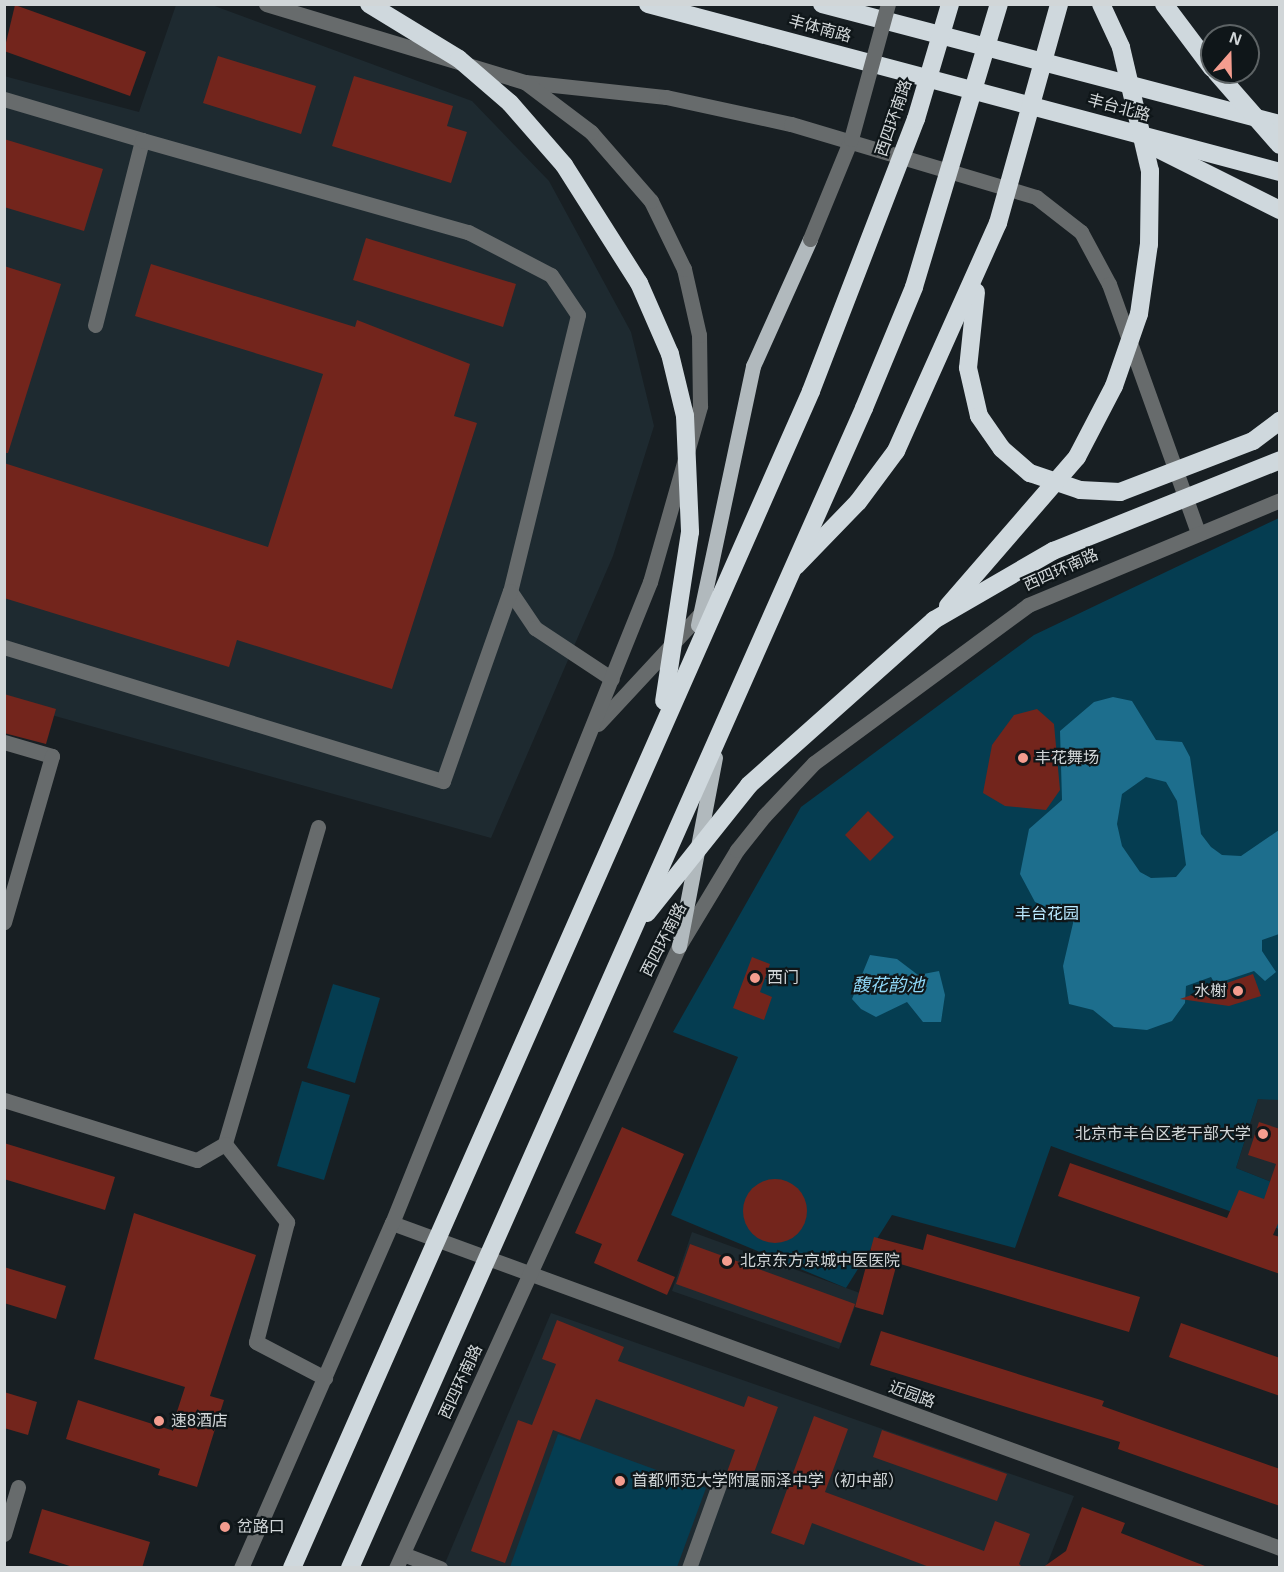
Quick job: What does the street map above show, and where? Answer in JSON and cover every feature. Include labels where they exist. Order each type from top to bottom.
[{"type":"highway","points":[[369,4],[459,59],[510,103],[564,165],[639,283],[670,354],[685,416],[690,532],[660,725]]},
{"type":"highway","name":"丰体南路","points":[[648,4],[947,83]]},
{"type":"highway","name":"西四环南路","points":[[291,1568],[660,725],[811,391],[916,119],[950,4]]},
{"type":"highway","name":"西四环南路","points":[[351,1568],[914,287],[999,4]]},
{"type":"highway","points":[[796,566],[858,502],[896,451],[978,277],[998,223],[1059,4]]},
{"type":"highway","points":[[633,930],[749,785],[934,620],[1024,524],[1077,457],[1114,386],[1139,314],[1149,244],[1150,171],[1121,47],[1101,4]]},
{"type":"highway","points":[[1164,4],[1200,52]]},
{"type":"highway","name":"丰体南路","points":[[827,5],[965,42]]},
{"type":"highway","name":"丰台北路","points":[[965,42],[1280,124]]},
{"type":"highway","name":"丰台北路","points":[[947,83],[1280,172]]},
{"type":"highway","points":[[1226,84],[1280,146]]},
{"type":"highway","points":[[1106,125],[1260,195],[1280,210]]},
{"type":"highway","points":[[978,277],[968,368],[979,416],[1002,449],[1030,473],[1080,490],[1120,492],[1253,441],[1280,421]]},
{"type":"highway","points":[[934,620],[1053,551],[1280,460]]},
{"type":"main road","name":"西四环南路","points":[[291,1568],[706,608],[753,366],[810,239]]},
{"type":"main road","name":"西四环南路","points":[[351,1568],[719,734],[796,566]]},
{"type":"main road","points":[[679,946],[719,734]]},
{"type":"street","points":[[266,4],[525,82],[666,98],[791,124],[1036,197],[1081,232],[1109,284],[1198,532],[1280,500]]},
{"type":"street","name":"西四环南路","points":[[810,239],[851,139],[888,4]]},
{"type":"street","points":[[241,1568],[392,1223],[592,730],[650,582],[700,406],[699,335],[684,269],[651,201],[591,132],[525,82]]},
{"type":"street","points":[[4,99],[468,232],[551,274],[578,315],[510,591],[443,781],[4,647]]},
{"type":"street","points":[[95,325],[142,140]]},
{"type":"street","name":"西四环南路","points":[[399,1561],[532,1276],[679,946],[737,850],[814,763],[1028,605],[1198,532]]},
{"type":"street","points":[[510,591],[535,628],[612,679]]},
{"type":"street","points":[[592,730],[706,608]]},
{"type":"street","points":[[4,742],[52,756],[4,922]]},
{"type":"street","points":[[4,1100],[196,1160],[225,1143],[318,827]]},
{"type":"street","points":[[225,1143],[288,1222],[256,1342],[325,1378]]},
{"type":"street","name":"近园路","points":[[392,1223],[1280,1548]]},
{"type":"street","points":[[689,1568],[720,1482]]},
{"type":"street","points":[[4,1534],[18,1487]]},
{"type":"street","points":[[399,1561],[440,1568]]},
{"type":"shaded area","points":[[176,5],[212,5],[472,101],[549,181],[631,332],[654,426],[613,556],[491,838],[5,702],[4,76],[139,112]]},
{"type":"shaded area","name":"北京市丰台区老干部大学","points":[[1258,1099],[1279,1099],[1279,1185],[1236,1168]]},
{"type":"shaded area","name":"北京东方京城中医医院","points":[[692,1232],[860,1293],[839,1349],[672,1291]]},
{"type":"shaded area","name":"首都师范大学附属丽泽中学（初中部）","points":[[551,1313],[1074,1496],[1046,1567],[443,1568]]},
{"type":"green space","name":"丰台花园","points":[[1279,518],[1279,1100],[1258,1099],[1236,1168],[1279,1185],[1279,1229],[1051,1146],[1015,1248],[892,1215],[846,1288],[671,1215],[738,1057],[673,1032],[801,807],[1034,635]]},
{"type":"green space","points":[[333,984],[380,998],[355,1083],[307,1068]]},
{"type":"green space","points":[[302,1081],[350,1095],[324,1180],[277,1166]]},
{"type":"green space","points":[[558,1434],[706,1488],[677,1567],[510,1567]]},
{"type":"water","points":[[1113,697],[1132,701],[1156,740],[1182,742],[1190,757],[1201,834],[1211,847],[1222,855],[1241,856],[1279,830],[1279,934],[1262,940],[1262,951],[1276,972],[1265,981],[1254,971],[1215,984],[1211,977],[1186,986],[1185,1003],[1172,1021],[1147,1030],[1114,1027],[1093,1010],[1069,1004],[1063,966],[1074,919],[1035,902],[1020,874],[1029,829],[1062,800],[1060,731],[1094,702]],"holes":[[[1146,777],[1166,782],[1177,801],[1186,865],[1176,877],[1151,878],[1140,872],[1122,846],[1117,824],[1122,794]]]},
{"type":"water","name":"馥花韵池","points":[[870,955],[897,959],[918,975],[939,971],[945,995],[941,1022],[923,1022],[907,1002],[876,1017],[861,1009],[852,999]]},
{"type":"building","points":[[15,5],[146,52],[130,96],[4,51]]},
{"type":"building","points":[[218,56],[316,86],[301,134],[203,103]]},
{"type":"building","points":[[354,76],[453,106],[447,126],[467,132],[451,183],[332,146]]},
{"type":"building","points":[[4,139],[103,169],[84,231],[4,207]]},
{"type":"building","points":[[366,238],[516,284],[503,327],[353,280]]},
{"type":"building","points":[[151,264],[355,327],[357,320],[470,364],[454,416],[477,423],[392,689],[237,640],[229,667],[4,598],[4,463],[268,547],[323,374],[135,316]]},
{"type":"building","points":[[4,266],[61,284],[8,453],[4,453]]},
{"type":"building","points":[[4,694],[56,709],[46,744],[4,733]]},
{"type":"building","name":"丰花舞场","points":[[1037,709],[1054,724],[1060,790],[1046,810],[1005,806],[983,793],[992,745],[1014,715]]},
{"type":"building","points":[[868,811],[894,837],[870,861],[845,835]]},
{"type":"building","name":"西门","points":[[752,957],[770,964],[760,992],[772,997],[764,1020],[733,1008]]},
{"type":"building","name":"水榭","points":[[1253,974],[1261,996],[1229,1006],[1180,999]]},
{"type":"building","points":[[1259,1122],[1280,1129],[1280,1219],[1273,1235],[1280,1237],[1280,1274],[1058,1196],[1070,1163],[1227,1218],[1239,1190],[1264,1199],[1276,1164],[1248,1155]]},
{"type":"building","points":[[622,1127],[684,1154],[637,1261],[675,1277],[667,1295],[594,1263],[602,1244],[575,1233]]},
{"type":"building","points":[[4,1143],[115,1177],[105,1210],[4,1179]]},
{"type":"building","points":[[775,1179],[793,1184],[798,1188],[802,1193],[807,1211],[802,1229],[798,1234],[793,1238],[775,1243],[757,1238],[752,1234],[748,1229],[743,1211],[748,1193],[752,1188],[757,1184]]},
{"type":"building","points":[[134,1213],[256,1255],[210,1396],[224,1400],[197,1487],[158,1475],[160,1469],[66,1439],[78,1400],[171,1430],[185,1387],[94,1359]]},
{"type":"building","points":[[927,1234],[1140,1297],[1129,1332],[897,1263],[883,1315],[855,1307],[874,1237],[923,1250]]},
{"type":"building","name":"北京东方京城中医医院","points":[[690,1244],[855,1304],[841,1343],[676,1284]]},
{"type":"building","points":[[4,1267],[66,1286],[56,1319],[4,1303]]},
{"type":"building","points":[[557,1320],[624,1347],[618,1361],[744,1407],[748,1396],[778,1407],[751,1481],[727,1472],[735,1450],[596,1399],[580,1440],[553,1430],[505,1563],[471,1551],[518,1420],[532,1425],[556,1364],[542,1359]]},
{"type":"building","points":[[1181,1323],[1280,1358],[1280,1396],[1169,1357]]},
{"type":"building","points":[[881,1331],[1104,1401],[1102,1406],[1280,1469],[1280,1506],[1118,1449],[1120,1442],[870,1365]]},
{"type":"building","points":[[4,1392],[37,1402],[28,1435],[4,1428]]},
{"type":"building","points":[[814,1416],[848,1429],[825,1492],[984,1551],[995,1521],[1030,1534],[1019,1564],[1023,1568],[932,1568],[812,1523],[804,1545],[771,1533]]},
{"type":"building","points":[[882,1430],[1007,1474],[997,1501],[873,1457]]},
{"type":"building","points":[[1082,1507],[1125,1523],[1121,1533],[1210,1568],[1042,1568],[1066,1551]]},
{"type":"building","points":[[42,1509],[150,1542],[142,1568],[76,1568],[29,1553]]},
{"type":"place","name":"丰花舞场","points":[[1023,758]]},
{"type":"place","name":"西门","points":[[755,978]]},
{"type":"place","name":"水榭","points":[[1238,991]]},
{"type":"place","name":"北京市丰台区老干部大学","points":[[1263,1134]]},
{"type":"place","name":"北京东方京城中医医院","points":[[727,1261]]},
{"type":"place","name":"速8酒店","points":[[159,1421]]},
{"type":"place","name":"首都师范大学附属丽泽中学（初中部）","points":[[620,1481]]},
{"type":"place","name":"岔路口","points":[[225,1527]]}]
